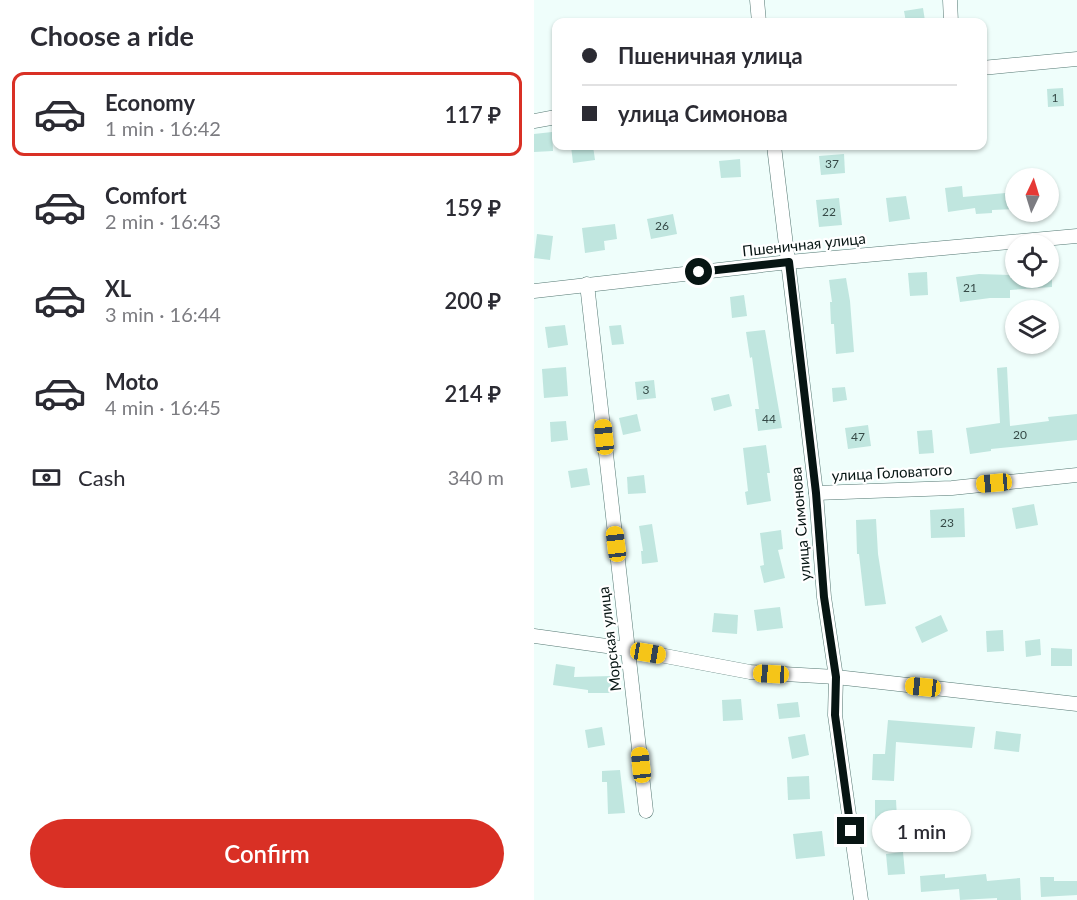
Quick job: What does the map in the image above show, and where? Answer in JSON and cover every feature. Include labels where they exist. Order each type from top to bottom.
[{"type":"street","points":[[757,0],[759,18]]},
{"type":"street","points":[[950,0],[951,18]]},
{"type":"street","points":[[987,68],[1077,59]]},
{"type":"street","points":[[534,120],[552,118]]},
{"type":"street","name":"улица Симонова","points":[[775,150],[816,493],[824,597],[836,677],[835,715],[861,900]]},
{"type":"street","name":"Пшеничная улица","points":[[534,291],[789,262],[1077,236]]},
{"type":"street","name":"Морская улица","points":[[587,284],[646,811]]},
{"type":"street","name":"улица Головатого","points":[[816,493],[952,488],[1077,475]]},
{"type":"street","points":[[534,636],[750,672],[836,677],[1077,704]]},
{"type":"building","points":[[923,8],[925,18],[905,18],[904,11]]},
{"type":"building","points":[[1063,88],[1064,106],[1048,107],[1047,89]]},
{"type":"building","points":[[552,132],[553,151],[534,152],[534,134]]},
{"type":"building","points":[[571,150],[594,150],[595,160],[573,163]]},
{"type":"building","points":[[844,154],[845,173],[821,175],[819,156]]},
{"type":"building","points":[[740,159],[741,177],[721,178],[719,161]]},
{"type":"building","points":[[962,186],[963,197],[1005,193],[1005,209],[976,214],[975,208],[948,212],[945,188]]},
{"type":"building","points":[[906,196],[910,219],[889,222],[886,198]]},
{"type":"building","points":[[839,198],[842,225],[819,227],[816,200]]},
{"type":"building","points":[[673,214],[677,234],[651,239],[647,219]]},
{"type":"building","points":[[615,224],[617,239],[604,241],[605,250],[585,253],[582,228]]},
{"type":"building","points":[[537,234],[553,236],[550,260],[534,258]]},
{"type":"building","points":[[927,272],[928,295],[910,296],[908,273]]},
{"type":"building","points":[[979,274],[1005,275],[1005,288],[1038,288],[1010,290],[1010,298],[960,302],[956,277]]},
{"type":"building","points":[[846,278],[854,352],[836,354],[834,324],[831,324],[830,302],[832,302],[829,280]]},
{"type":"building","points":[[744,295],[747,316],[732,318],[730,297]]},
{"type":"building","points":[[565,325],[568,345],[548,348],[545,327]]},
{"type":"building","points":[[621,325],[624,344],[612,345],[609,326]]},
{"type":"building","points":[[765,330],[782,428],[758,431],[755,409],[759,409],[746,332]]},
{"type":"building","points":[[566,367],[568,396],[544,398],[542,369]]},
{"type":"building","points":[[1007,367],[1010,426],[1049,421],[1048,417],[1077,414],[1077,440],[991,449],[991,451],[970,454],[966,428],[1000,423],[997,368]]},
{"type":"building","points":[[654,380],[656,398],[637,400],[635,382]]},
{"type":"building","points":[[845,387],[847,400],[833,402],[832,388]]},
{"type":"building","points":[[729,394],[732,406],[714,411],[711,398]]},
{"type":"building","points":[[637,414],[641,431],[623,435],[619,418]]},
{"type":"building","points":[[566,421],[568,440],[551,442],[550,422]]},
{"type":"building","points":[[868,425],[871,446],[848,449],[845,428]]},
{"type":"building","points":[[932,430],[934,453],[919,454],[917,431]]},
{"type":"building","points":[[766,445],[771,501],[747,505],[745,492],[748,491],[743,448]]},
{"type":"building","points":[[587,468],[590,485],[571,488],[568,471]]},
{"type":"building","points":[[644,475],[646,493],[628,494],[627,477]]},
{"type":"building","points":[[1034,504],[1038,525],[1016,529],[1012,508]]},
{"type":"building","points":[[964,508],[965,537],[931,538],[930,510]]},
{"type":"building","points":[[876,519],[878,554],[886,604],[865,606],[859,554],[857,554],[856,520]]},
{"type":"building","points":[[652,524],[658,562],[642,564],[641,551],[643,551],[639,526]]},
{"type":"building","points":[[781,530],[783,549],[778,550],[785,578],[764,583],[760,566],[764,565],[760,533]]},
{"type":"building","points":[[780,607],[783,628],[757,631],[754,610]]},
{"type":"building","points":[[714,613],[738,615],[737,634],[712,632]]},
{"type":"building","points":[[941,615],[948,631],[922,643],[915,627]]},
{"type":"building","points":[[1003,630],[1004,651],[987,652],[986,631]]},
{"type":"building","points":[[1040,639],[1041,655],[1026,657],[1025,641]]},
{"type":"building","points":[[1051,648],[1072,649],[1072,666],[1051,666]]},
{"type":"building","points":[[556,664],[575,667],[574,677],[611,676],[611,693],[588,693],[588,690],[553,685]]},
{"type":"building","points":[[741,699],[743,720],[723,721],[722,700]]},
{"type":"building","points":[[798,702],[800,717],[779,719],[777,704]]},
{"type":"building","points":[[888,720],[975,727],[972,748],[896,742],[894,781],[872,780],[873,754],[885,754]]},
{"type":"building","points":[[602,727],[605,745],[588,748],[585,730]]},
{"type":"building","points":[[996,731],[1021,734],[1019,752],[994,749]]},
{"type":"building","points":[[805,734],[809,755],[792,759],[788,737]]},
{"type":"building","points":[[620,770],[625,813],[608,814],[607,782],[602,782],[602,771]]},
{"type":"building","points":[[809,776],[810,799],[788,800],[787,777]]},
{"type":"building","points":[[875,800],[896,800],[897,819],[875,820]]},
{"type":"building","points":[[822,831],[825,856],[796,859],[793,834]]},
{"type":"building","points":[[903,852],[905,874],[888,875],[886,854]]},
{"type":"building","points":[[945,874],[945,878],[986,874],[987,881],[1020,878],[1021,900],[997,900],[997,898],[960,900],[959,889],[921,892],[920,876]]},
{"type":"building","points":[[1040,877],[1054,877],[1054,881],[1077,881],[1077,895],[1041,897]]},
{"type":"route","points":[[699,272],[789,262],[816,493],[824,597],[836,677],[835,715],[851,831]]}]
